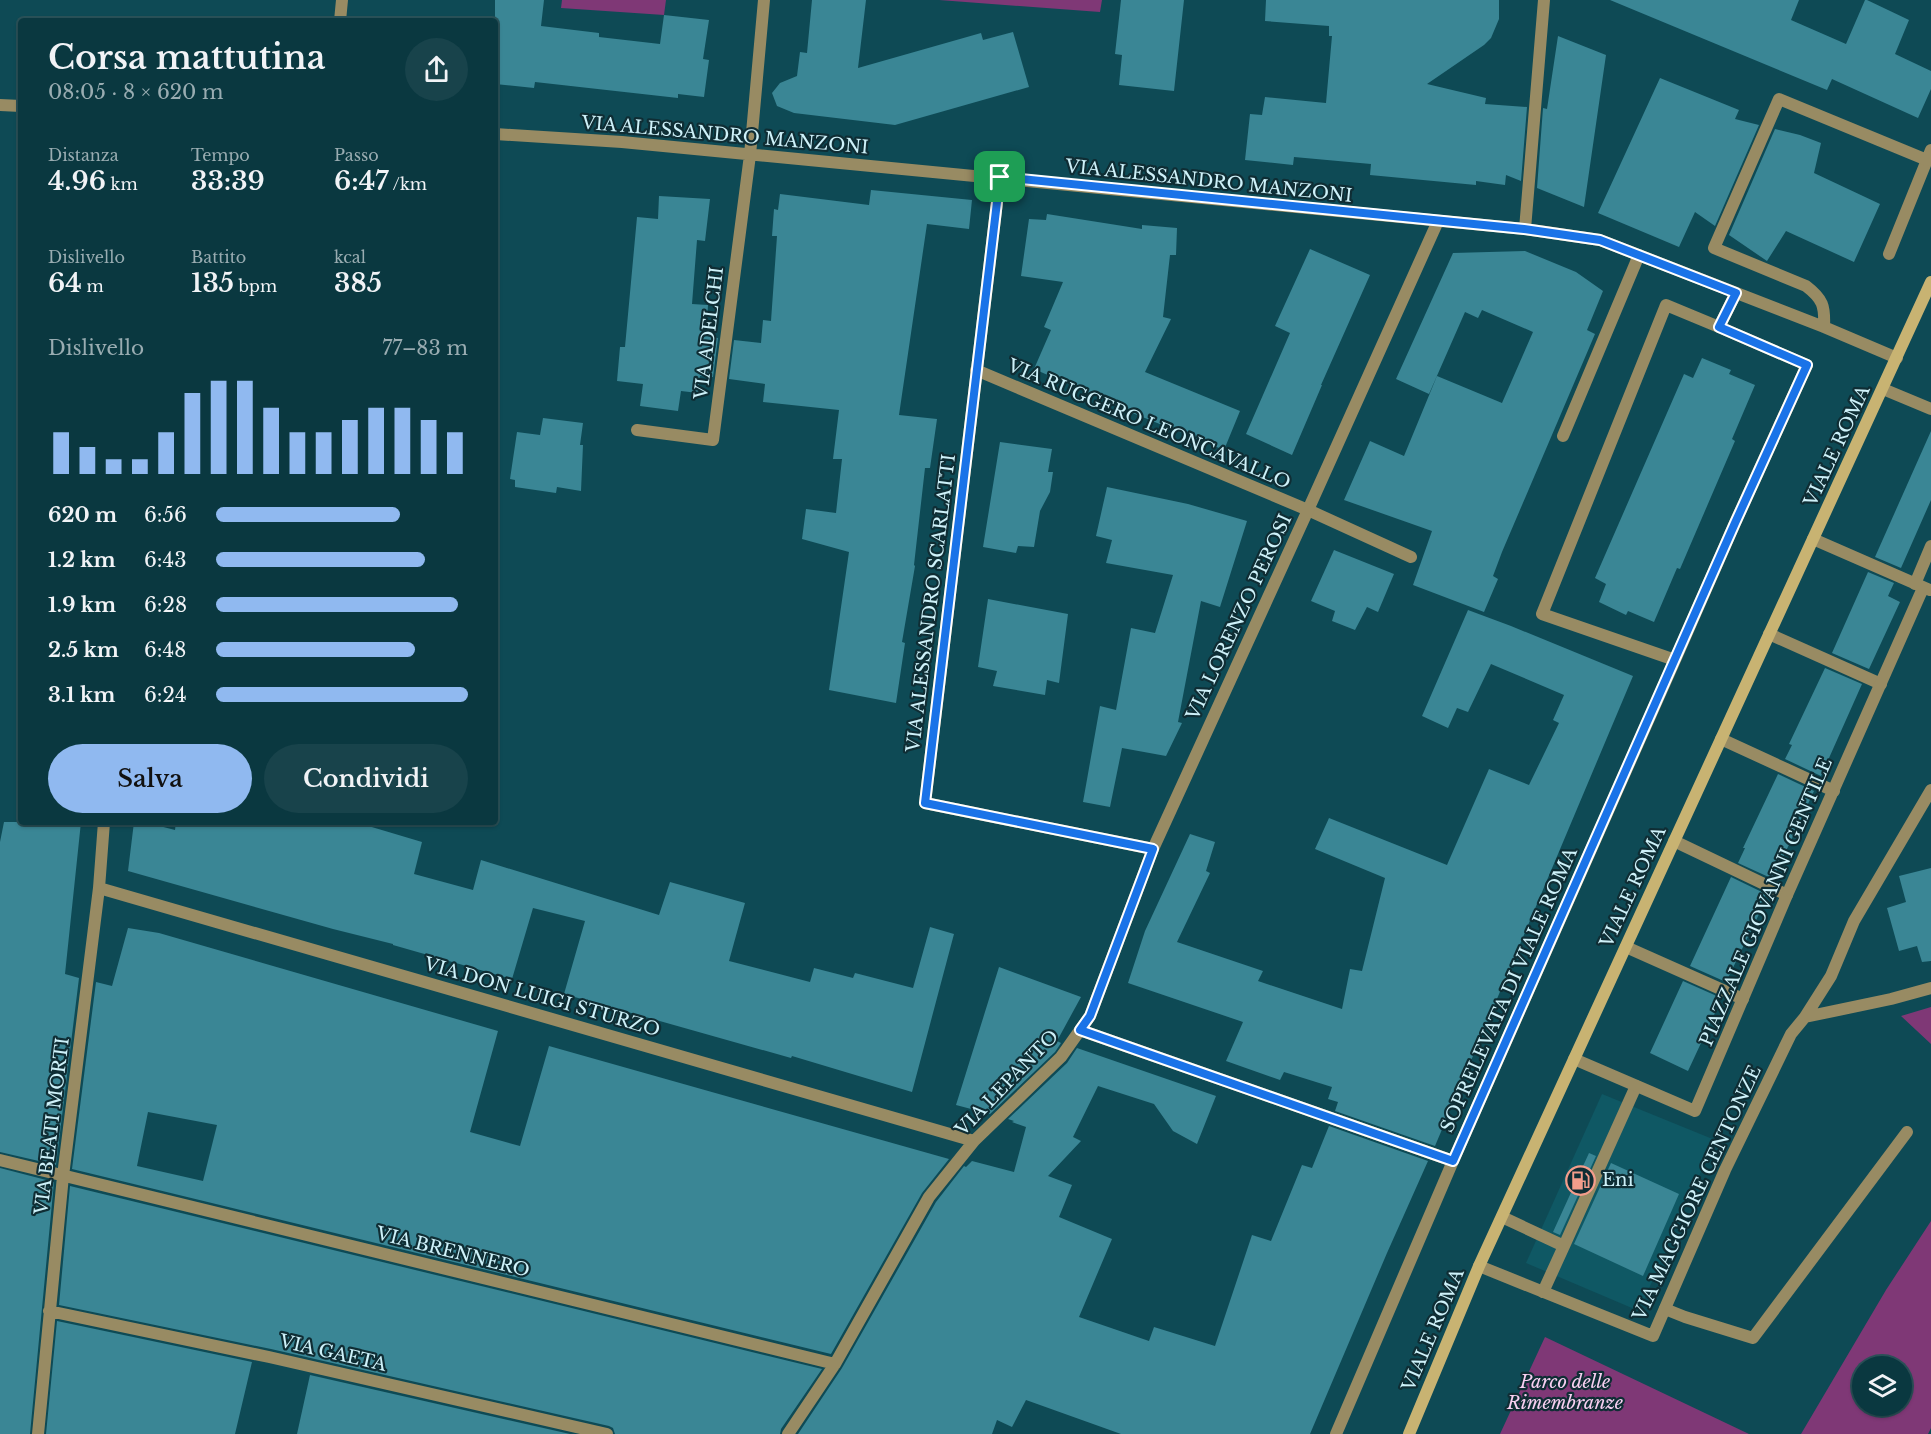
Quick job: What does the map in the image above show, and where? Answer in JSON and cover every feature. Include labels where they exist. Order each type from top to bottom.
[{"type":"main road","name":"VIALE ROMA","points":[[1409,1434],[1479,1266],[1931,282]]},
{"type":"street","points":[[340,18],[342,0]]},
{"type":"street","points":[[750,155],[764,0]]},
{"type":"street","points":[[1524,229],[1544,0]]},
{"type":"street","points":[[1824,327],[1824,310],[1818,295],[1806,286],[1714,248],[1779,99],[1929,155],[1889,254]]},
{"type":"street","points":[[0,105],[18,106]]},
{"type":"street","name":"VIA ALESSANDRO MANZONI","points":[[498,134],[622,142],[1000,177],[1524,229],[1600,240],[1824,327],[1897,358]]},
{"type":"street","name":"VIA ADELCHI","points":[[637,430],[713,440],[750,155]]},
{"type":"street","name":"VIA ALESSANDRO SCARLATTI","points":[[1000,177],[925,803],[1153,849]]},
{"type":"street","name":"VIA LORENZO PEROSI","points":[[1080,1030],[1090,1016],[1153,849],[1437,221]]},
{"type":"street","points":[[1563,436],[1640,255]]},
{"type":"street","points":[[1675,660],[1542,614],[1666,305],[1719,327],[1736,293]]},
{"type":"street","name":"SOPRELEVATA DI VIALE ROMA","points":[[1336,1434],[1453,1161],[1807,365],[1719,327]]},
{"type":"street","name":"VIA RUGGERO LEONCAVALLO","points":[[976,370],[1308,510],[1411,557]]},
{"type":"street","points":[[1883,389],[1931,409]]},
{"type":"street","points":[[1813,539],[1923,587]]},
{"type":"street","name":"PIAZZALE GIOVANNI GENTILE","points":[[1574,1059],[1695,1112],[1787,895],[1923,587],[1931,546]]},
{"type":"street","points":[[1770,634],[1881,684]]},
{"type":"street","points":[[1721,739],[1834,791]]},
{"type":"street","points":[[1805,1017],[1831,976],[1854,921],[1931,790]]},
{"type":"street","name":"VIA BEATI MORTI","points":[[38,1434],[63,1176],[99,888],[104,825]]},
{"type":"street","points":[[1674,841],[1787,895]]},
{"type":"street","name":"VIA DON LUIGI STURZO","points":[[99,888],[974,1141]]},
{"type":"street","points":[[1626,947],[1743,999]]},
{"type":"street","points":[[1805,1017],[1931,988]]},
{"type":"street","name":"VIA MAGGIORE CENTONZE","points":[[1479,1266],[1653,1336],[1725,1170],[1791,1034],[1805,1017]]},
{"type":"street","name":"VIA LEPANTO","points":[[788,1434],[835,1364],[929,1197],[974,1141],[1061,1057],[1080,1030],[1453,1161]]},
{"type":"street","points":[[1543,1292],[1636,1086]]},
{"type":"street","points":[[1665,1309],[1754,1338],[1907,1132]]},
{"type":"street","name":"VIA BRENNERO","points":[[0,1160],[835,1364]]},
{"type":"street","points":[[1502,1217],[1564,1246]]},
{"type":"street","name":"VIA GAETA","points":[[49,1311],[269,1357],[607,1434]]},
{"type":"shaded area","points":[[1602,1094],[1715,1140],[1639,1311],[1526,1263]]},
{"type":"green space","points":[[562,0],[666,0],[664,15],[561,8]]},
{"type":"green space","points":[[939,0],[1102,0],[1100,12]]},
{"type":"green space","points":[[1931,1007],[1931,1044],[1901,1016]]},
{"type":"green space","points":[[1931,1221],[1931,1428],[1928,1434],[1801,1434],[1886,1290]]},
{"type":"green space","name":"Parco delle Rimembranze","points":[[1545,1337],[1749,1434],[1500,1434]]},
{"type":"building","points":[[495,0],[544,0],[541,26],[599,33],[599,37],[660,44],[664,15],[709,20],[703,59],[709,60],[704,97],[678,94],[678,98],[535,82],[534,88],[498,84],[498,18],[495,18]]},
{"type":"building","points":[[812,0],[866,0],[858,68],[981,33],[983,40],[1013,32],[1029,87],[895,125],[794,113],[777,106],[772,93],[780,83],[797,76],[800,52],[807,53]]},
{"type":"building","points":[[1121,0],[1184,0],[1174,91],[1119,85],[1122,55],[1115,54]]},
{"type":"building","points":[[1266,0],[1499,0],[1499,19],[1491,38],[1427,84],[1486,98],[1485,104],[1527,107],[1521,181],[1506,175],[1505,185],[1476,181],[1476,185],[1370,175],[1371,164],[1294,157],[1293,165],[1245,160],[1250,114],[1262,115],[1265,97],[1326,103],[1332,36],[1329,36],[1329,26],[1265,21]]},
{"type":"building","points":[[1610,0],[1799,0],[1791,20],[1846,44],[1865,0],[1867,0],[1909,20],[1895,54],[1931,71],[1931,89],[1918,118],[1832,79],[1827,90]]},
{"type":"building","points":[[1558,36],[1606,55],[1584,207],[1537,188],[1543,108],[1547,109]]},
{"type":"building","points":[[1660,78],[1739,110],[1735,119],[1759,125],[1715,226],[1695,212],[1679,247],[1598,213]]},
{"type":"building","points":[[1775,129],[1821,143],[1814,173],[1880,204],[1854,262],[1786,231],[1767,261],[1729,235]]},
{"type":"building","points":[[871,190],[972,200],[969,229],[927,224],[899,415],[937,419],[930,468],[925,468],[915,566],[902,642],[905,643],[896,703],[829,690],[849,552],[802,539],[806,509],[836,513],[842,459],[833,459],[839,410],[763,402],[765,384],[729,379],[734,340],[761,343],[763,320],[771,321],[777,236],[772,236],[774,209],[778,210],[780,194],[869,205]]},
{"type":"building","points":[[659,196],[710,199],[705,241],[697,240],[692,304],[708,305],[706,336],[718,338],[713,377],[700,376],[698,393],[681,391],[678,411],[640,406],[643,384],[617,381],[620,347],[625,347],[637,217],[658,219]]},
{"type":"building","points":[[1047,214],[1142,229],[1142,225],[1177,228],[1176,255],[1170,255],[1163,317],[1171,319],[1145,372],[1240,411],[1224,450],[1130,412],[1034,369],[1051,330],[1044,327],[1063,282],[1021,276],[1029,219],[1046,220]]},
{"type":"building","points":[[1310,249],[1370,275],[1292,455],[1246,434],[1290,333],[1275,326]]},
{"type":"building","points":[[1525,251],[1576,272],[1603,291],[1587,330],[1595,334],[1502,552],[1493,576],[1498,579],[1484,612],[1413,585],[1432,531],[1344,500],[1370,441],[1404,456],[1437,376],[1502,403],[1533,332],[1482,310],[1478,318],[1465,312],[1429,394],[1396,379],[1453,253]]},
{"type":"building","points":[[1702,358],[1731,370],[1729,374],[1755,385],[1732,439],[1735,441],[1680,569],[1677,568],[1654,622],[1628,611],[1626,615],[1599,602],[1606,584],[1595,578],[1684,374],[1693,378]]},
{"type":"building","points":[[543,418],[583,423],[580,445],[583,445],[581,491],[557,487],[556,493],[515,487],[515,480],[510,479],[517,432],[540,435]]},
{"type":"building","points":[[1931,431],[1931,500],[1901,568],[1875,557]]},
{"type":"building","points":[[1000,442],[1052,449],[1048,472],[1053,472],[1050,492],[1040,511],[1034,547],[1018,546],[1016,553],[983,547]]},
{"type":"building","points":[[1107,487],[1188,504],[1247,521],[1220,607],[1201,601],[1178,722],[1182,723],[1166,756],[1122,748],[1110,807],[1083,802],[1100,706],[1116,710],[1131,628],[1155,633],[1173,575],[1106,563],[1112,540],[1096,536]]},
{"type":"building","points":[[1334,550],[1394,574],[1378,612],[1367,607],[1355,630],[1332,621],[1335,611],[1311,601]]},
{"type":"building","points":[[1868,572],[1894,583],[1888,596],[1900,602],[1869,669],[1832,653]]},
{"type":"building","points":[[988,599],[1068,614],[1059,683],[1047,680],[1045,695],[993,686],[997,671],[978,667]]},
{"type":"building","points":[[1468,610],[1633,676],[1435,1146],[1335,1111],[1338,1102],[1328,1099],[1332,1087],[1284,1072],[1280,1080],[1226,1061],[1243,1022],[1128,983],[1145,931],[1190,834],[1215,842],[1206,871],[1210,873],[1177,942],[1263,971],[1258,981],[1342,1009],[1350,969],[1362,971],[1385,878],[1315,849],[1329,818],[1447,865],[1489,769],[1529,785],[1559,723],[1553,720],[1564,695],[1491,664],[1468,712],[1457,708],[1448,728],[1422,716]]},
{"type":"building","points":[[1825,668],[1862,684],[1821,776],[1785,759],[1792,745],[1789,744]]},
{"type":"building","points":[[1778,774],[1814,791],[1773,879],[1738,863]]},
{"type":"building","points":[[4,822],[18,822],[18,825],[81,825],[65,974],[79,978],[56,1165],[0,1152],[0,842]]},
{"type":"building","points":[[134,825],[156,825],[175,830],[176,825],[365,825],[422,842],[414,874],[473,890],[481,860],[659,915],[670,882],[745,903],[729,961],[810,982],[814,968],[853,978],[855,973],[913,988],[930,927],[954,934],[912,1092],[792,1056],[791,1058],[564,994],[585,921],[533,908],[512,979],[128,871]]},
{"type":"building","points":[[1931,868],[1931,961],[1922,962],[1917,946],[1899,951],[1887,908],[1906,902],[1899,876]]},
{"type":"building","points":[[1731,877],[1766,894],[1758,909],[1761,910],[1726,982],[1690,966]]},
{"type":"building","points":[[128,928],[159,933],[498,1031],[470,1132],[520,1146],[549,1046],[949,1159],[922,1193],[831,1354],[72,1169],[96,982],[112,986]],"holes":[[[148,1112],[217,1125],[203,1181],[137,1166]]]},
{"type":"building","points":[[999,967],[1081,997],[1057,1041],[1061,1043],[1055,1052],[990,1114],[956,1105]]},
{"type":"building","points":[[1683,981],[1719,997],[1712,1012],[1715,1013],[1688,1071],[1650,1053]]},
{"type":"building","points":[[1077,1048],[1216,1096],[1197,1144],[1173,1131],[1154,1104],[1098,1086],[1073,1137],[1081,1141],[1048,1176],[1072,1185],[1059,1217],[1112,1239],[1079,1317],[1149,1341],[1154,1327],[1215,1346],[1252,1235],[1271,1241],[1302,1165],[1312,1168],[1329,1126],[1428,1161],[1310,1434],[1121,1434],[1026,1400],[1012,1427],[997,1420],[992,1434],[798,1434],[842,1368],[936,1202],[964,1166],[966,1167],[972,1161],[1014,1172],[1026,1127],[1008,1119],[1067,1063]]},
{"type":"building","points":[[1589,1153],[1596,1156],[1560,1235],[1553,1232]]},
{"type":"building","points":[[1611,1163],[1679,1194],[1643,1276],[1574,1244]]},
{"type":"building","points":[[0,1168],[54,1182],[30,1434],[0,1434]]},
{"type":"building","points":[[70,1186],[822,1369],[781,1429],[780,1434],[615,1434],[613,1428],[609,1426],[271,1349],[59,1305]]},
{"type":"building","points":[[57,1321],[252,1362],[235,1434],[46,1434]]},
{"type":"building","points":[[310,1375],[570,1434],[297,1434]]},
{"type":"place","name":"Eni","points":[[1581,1180]]},
{"type":"route","points":[[1000,177],[1524,229],[1600,240],[1736,293],[1719,327],[1807,365],[1453,1161],[1080,1030],[1090,1016],[1153,849],[925,803],[1000,177]]}]
